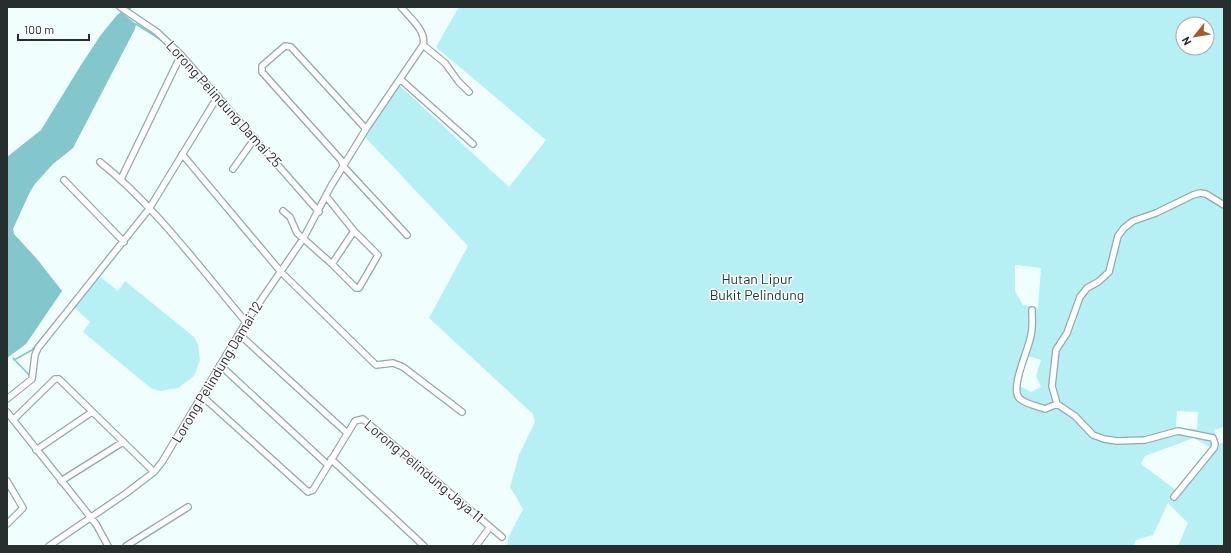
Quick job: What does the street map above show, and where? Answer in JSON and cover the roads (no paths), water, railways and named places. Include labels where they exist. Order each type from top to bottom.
[{"type":"street","name":"Lorong Pelindung Damai 25","points":[[120,7],[157,32],[181,55],[319,212]]},
{"type":"street","points":[[400,7],[422,33],[424,39],[423,45],[445,63],[458,81],[469,92]]},
{"type":"street","name":"Lorong Pelindung Damai 12","points":[[154,472],[246,322],[303,239],[319,212],[326,196],[366,129],[423,45]]},
{"type":"street","points":[[366,129],[291,47],[287,46],[262,66],[262,72],[341,160],[344,167],[407,235]]},
{"type":"street","points":[[121,179],[181,55]]},
{"type":"street","points":[[400,79],[473,144]]},
{"type":"street","points":[[7,399],[32,379],[35,355],[38,348],[149,209],[218,96]]},
{"type":"street","points":[[233,169],[255,138]]},
{"type":"street","points":[[182,154],[280,272],[376,365],[393,364],[403,367],[462,412]]},
{"type":"street","points":[[100,162],[121,179],[149,209],[246,322]]},
{"type":"street","points":[[64,180],[124,242]]},
{"type":"street","points":[[1174,497],[1214,448],[1216,444],[1213,438],[1178,431],[1145,440],[1118,441],[1104,439],[1093,434],[1075,416],[1057,404],[1052,386],[1056,350],[1067,333],[1080,297],[1087,288],[1098,282],[1109,272],[1118,236],[1124,228],[1133,221],[1156,213],[1200,193],[1224,205]]},
{"type":"street","points":[[283,210],[290,217],[295,231],[357,289],[360,287],[378,257],[354,231],[326,196]]},
{"type":"street","points":[[332,264],[354,231]]},
{"type":"street","points":[[1032,310],[1031,336],[1017,383],[1016,392],[1019,398],[1024,401],[1045,409],[1057,404]]},
{"type":"street","points":[[202,396],[305,491],[308,492],[313,490],[347,433],[239,334]]},
{"type":"street","points":[[220,366],[328,465]]},
{"type":"street","points":[[13,420],[57,379],[61,380],[154,472],[51,545]]},
{"type":"street","points":[[7,412],[61,482],[96,524],[108,546]]},
{"type":"street","points":[[36,450],[92,412]]},
{"type":"street","name":"Lorong Pelindung Jaya 11","points":[[347,433],[354,421],[363,419],[502,537]]},
{"type":"street","points":[[61,482],[123,442]]},
{"type":"street","points":[[331,459],[424,546]]},
{"type":"street","points":[[7,481],[22,504],[22,510],[7,524]]},
{"type":"street","points":[[126,546],[188,507]]},
{"type":"street","points":[[476,546],[490,527]]},
{"type":"waterway","points":[[136,24],[161,40]]},
{"type":"waterway","points":[[14,360],[32,350],[73,300]]},
{"type":"waterway","points":[[13,358],[30,376]]},
{"type":"park label","name":"Hutan Lipur Bukit Pelindung","points":[[757,288]]}]
